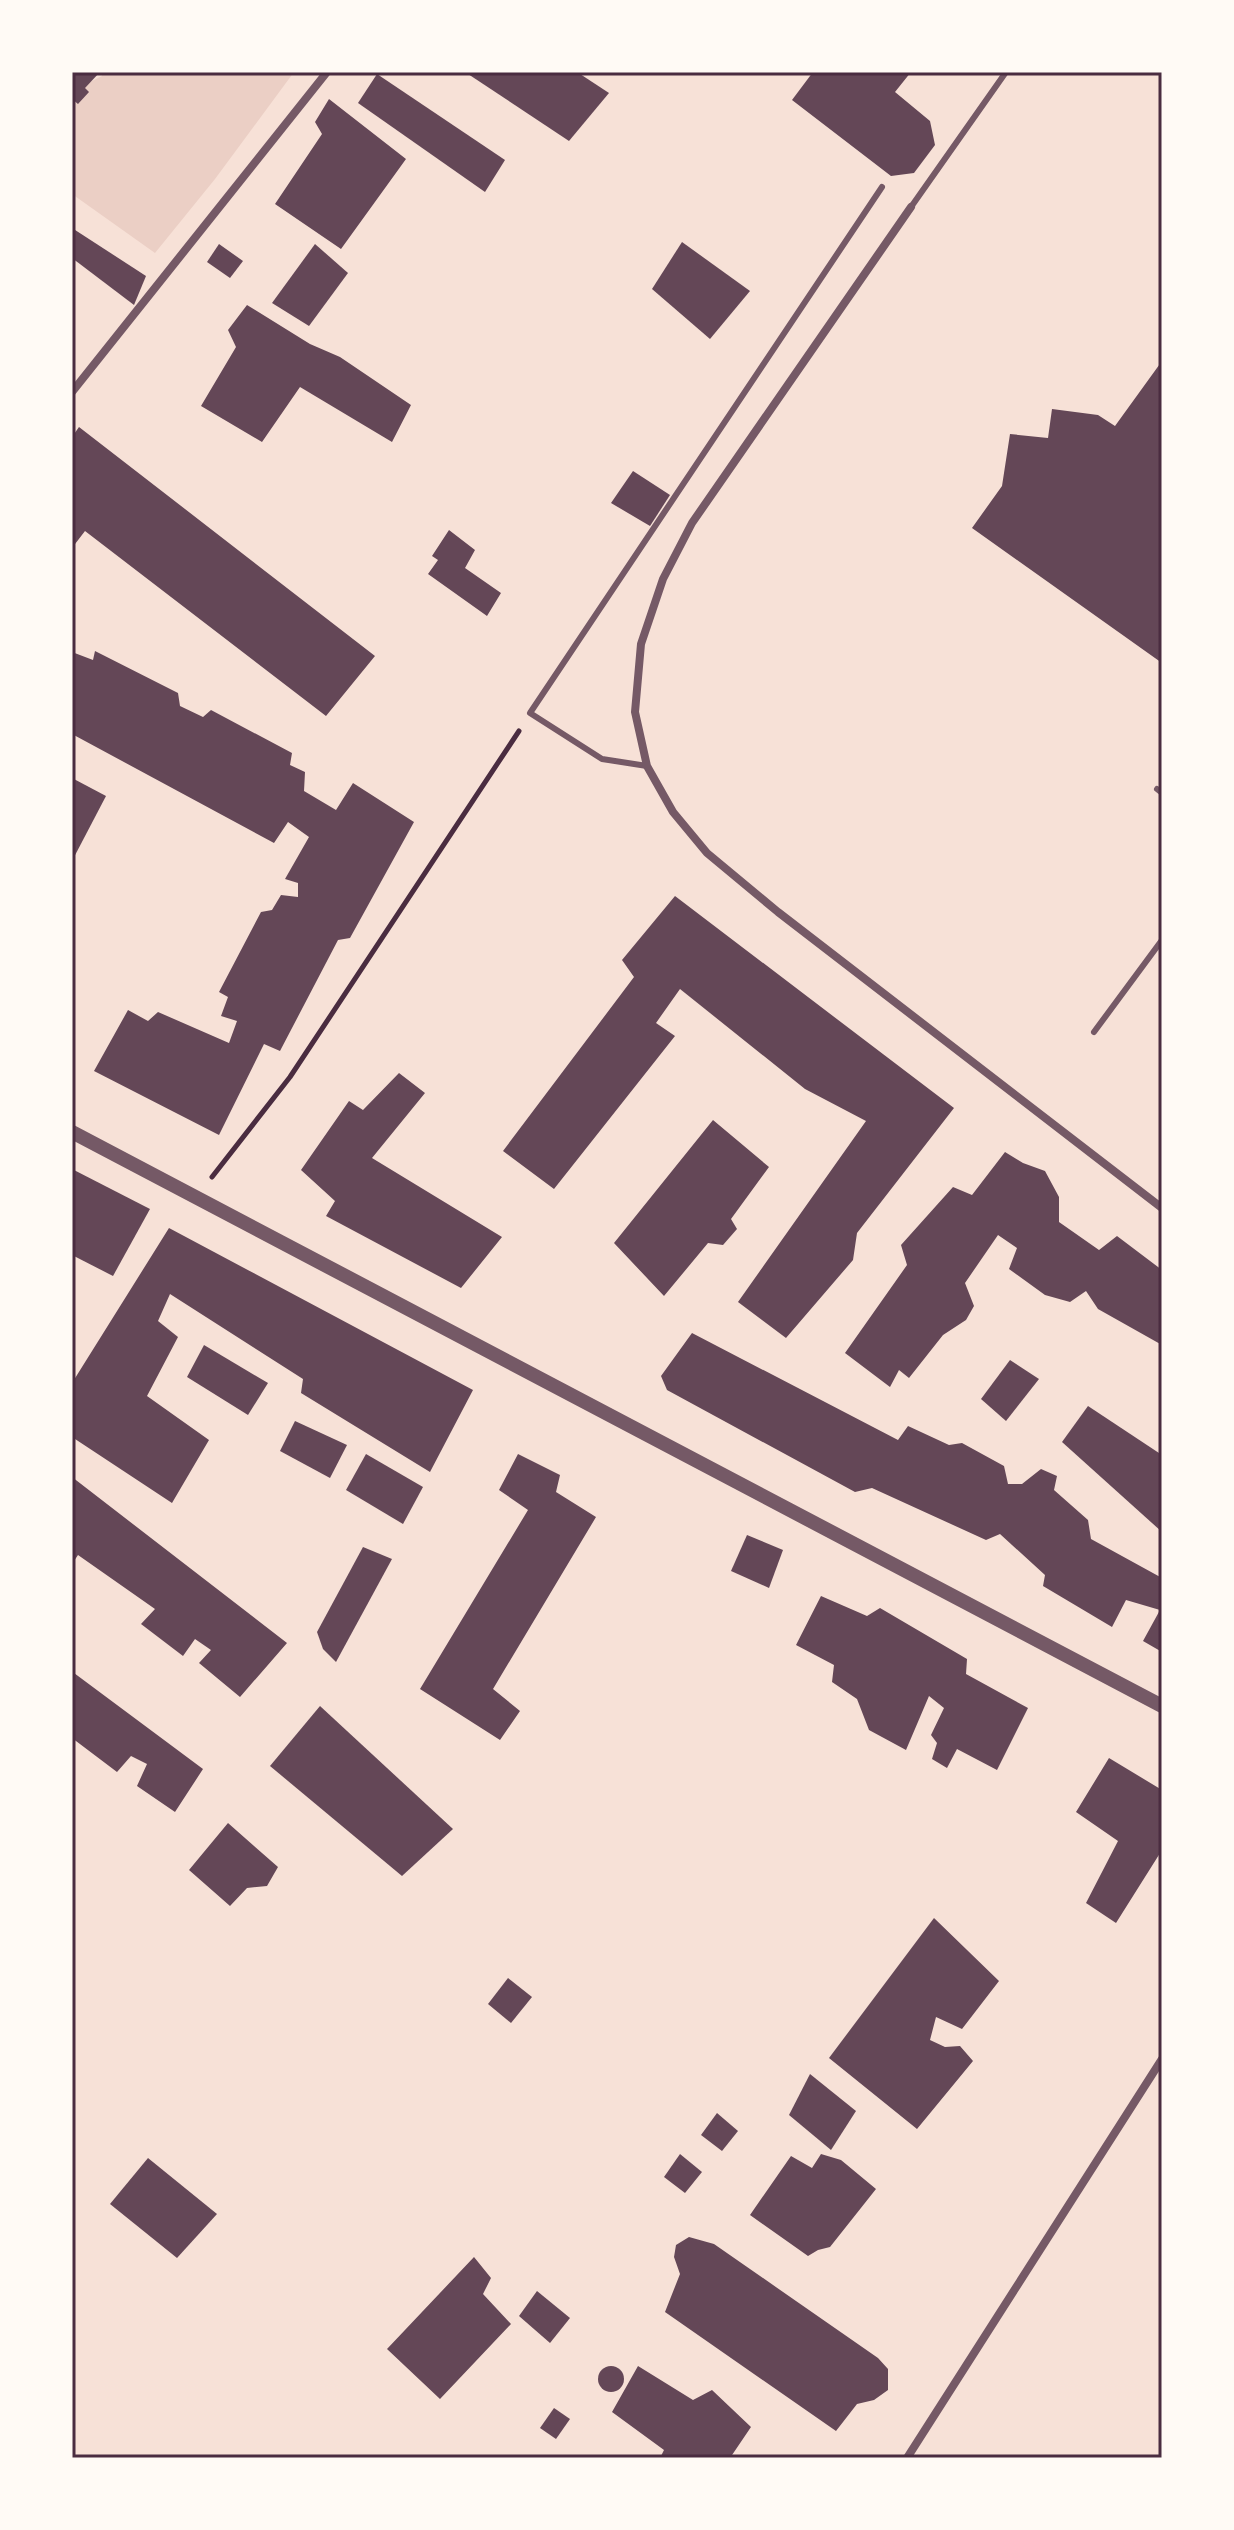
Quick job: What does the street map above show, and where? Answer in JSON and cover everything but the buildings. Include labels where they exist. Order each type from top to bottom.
[{"type":"street","points":[[72,392],[327,72]]},
{"type":"street","points":[[911,207],[692,523],[663,579],[641,644],[635,712],[647,766],[673,812],[707,853],[790,922],[1162,1208]]},
{"type":"street","points":[[72,1132],[1162,1706]]},
{"type":"street","points":[[907,2458],[1162,2059]]},
{"type":"lane","points":[[911,207],[1006,72]]},
{"type":"lane","points":[[647,766],[602,759],[530,713],[882,187]]},
{"type":"lane","points":[[1094,1032],[1162,940]]},
{"type":"path","points":[[197,1197],[290,1077],[530,713]]},
{"type":"shaded area","points":[[101,72],[294,72],[215,179],[155,253],[72,194],[72,91],[102,76]]}]
